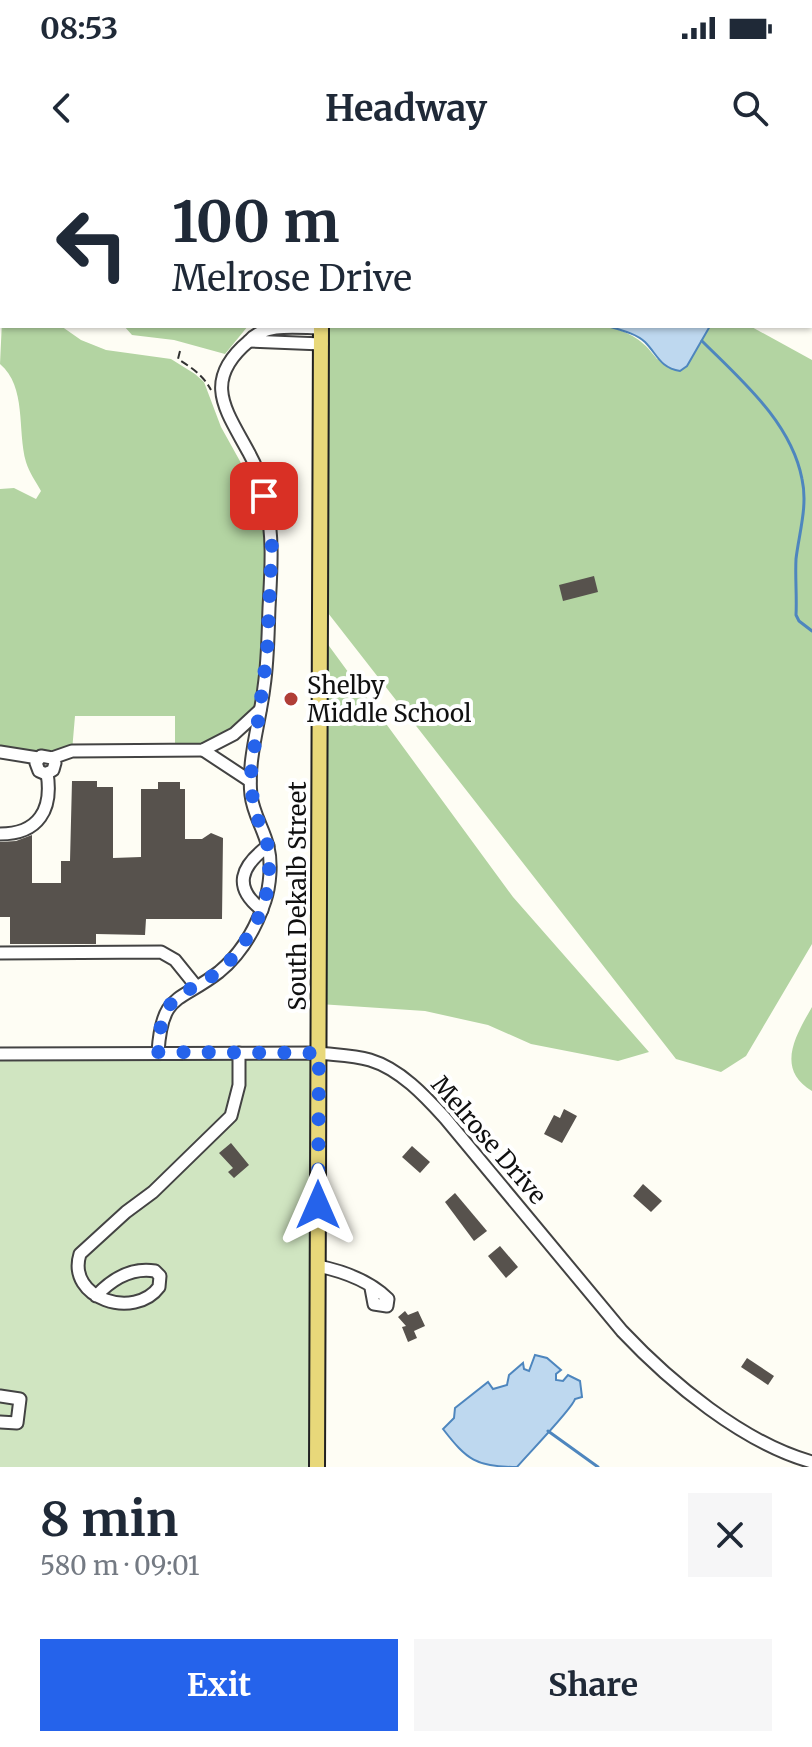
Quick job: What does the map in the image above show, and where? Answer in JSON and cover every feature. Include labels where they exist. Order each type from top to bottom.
[{"type":"main road","name":"South Dekalb Street","points":[[317,1467],[321,328]]},
{"type":"street","points":[[158,1052],[166,1010],[177,997],[222,970],[254,929],[266,897],[268,846],[255,812],[250,781],[267,653],[272,541],[259,477],[227,416],[222,388],[227,366],[255,333],[303,328]]},
{"type":"street","points":[[249,341],[322,344]]},
{"type":"street","points":[[0,752],[52,758],[72,751],[203,750],[234,734],[260,709]]},
{"type":"street","points":[[203,750],[250,781]]},
{"type":"street","points":[[38,758],[37,769],[47,773]]},
{"type":"street","points":[[0,834],[18,833],[42,815],[49,800],[47,773],[55,765],[52,758]]},
{"type":"street","points":[[262,910],[246,895],[243,881],[249,862],[268,846]]},
{"type":"street","points":[[0,944],[16,953]]},
{"type":"street","points":[[0,953],[161,952],[175,960],[196,986]]},
{"type":"street","points":[[96,1296],[122,1275],[136,1271],[155,1271],[160,1276],[159,1287],[147,1298],[106,1301],[90,1294],[81,1282],[78,1271],[80,1254],[153,1192],[231,1116],[239,1085],[239,1053]]},
{"type":"street","name":"Melrose Drive","points":[[0,1054],[319,1053],[371,1060],[383,1065],[418,1090],[445,1118],[652,1363],[682,1389],[720,1415],[804,1462]]},
{"type":"street","points":[[318,1266],[343,1272],[371,1288]]},
{"type":"street","points":[[0,1396],[20,1399],[17,1423],[0,1422]]},
{"type":"green space","points":[[2,328],[64,328],[81,340],[106,350],[171,359],[204,382],[221,427],[269,518],[260,709],[203,750],[175,750],[175,716],[75,716],[72,751],[0,752],[0,489],[14,488],[36,499],[41,491],[23,450],[18,397],[0,364]]},
{"type":"green space","points":[[126,328],[246,328],[225,354],[174,340],[132,335]]},
{"type":"green space","points":[[321,328],[612,328],[635,338],[657,359],[687,366],[709,328],[754,328],[812,360],[812,944],[746,1056],[721,1072],[676,1059],[321,604]]},
{"type":"green space","points":[[321,635],[513,897],[649,1052],[618,1061],[531,1044],[488,1025],[425,1011],[319,1004]]},
{"type":"green space","points":[[812,1007],[812,1091],[794,1073],[792,1051]]},
{"type":"green space","points":[[319,1053],[317,1467],[0,1467],[0,1054]]},
{"type":"water","points":[[614,328],[709,328],[687,366],[680,371],[663,364],[641,339]]},
{"type":"water","points":[[535,1355],[547,1358],[561,1370],[556,1374],[556,1380],[563,1381],[568,1375],[580,1381],[582,1397],[575,1399],[517,1467],[482,1463],[466,1455],[443,1429],[454,1418],[455,1408],[488,1382],[493,1389],[507,1385],[509,1375],[523,1363],[524,1369],[529,1371]]},
{"type":"building","points":[[594,576],[598,592],[563,601],[559,585]]},
{"type":"building","points":[[72,781],[97,781],[97,787],[113,787],[113,858],[141,857],[141,789],[158,789],[158,782],[180,782],[180,789],[185,789],[185,839],[202,839],[211,833],[223,838],[222,919],[146,919],[145,935],[96,934],[96,944],[10,944],[10,917],[0,917],[0,842],[16,841],[32,835],[32,883],[61,883],[61,861],[70,861]]},
{"type":"building","points":[[564,1109],[577,1116],[562,1143],[544,1134],[554,1115],[560,1118]]},
{"type":"building","points":[[231,1143],[249,1165],[234,1178],[228,1172],[233,1168],[219,1153]]},
{"type":"building","points":[[412,1146],[430,1162],[420,1173],[402,1157]]},
{"type":"building","points":[[643,1184],[662,1201],[651,1212],[633,1196]]},
{"type":"building","points":[[455,1193],[487,1231],[474,1241],[445,1202]]},
{"type":"building","points":[[500,1246],[518,1267],[506,1278],[488,1256]]},
{"type":"building","points":[[405,1311],[408,1315],[418,1311],[425,1326],[414,1331],[417,1338],[408,1342],[402,1327],[406,1326],[398,1317]]},
{"type":"building","points":[[747,1358],[774,1376],[768,1385],[741,1367]]},
{"type":"waterway","points":[[702,341],[762,403],[776,421],[796,458],[804,499],[796,559],[796,615],[812,631]]},
{"type":"waterway","points":[[548,1431],[598,1467]]},
{"type":"place","name":"Shelby Middle School","points":[[291,699]]},
{"type":"route","points":[[264,496],[272,541],[267,653],[250,781],[251,798],[268,846],[270,861],[266,897],[254,929],[241,949],[222,970],[171,1003],[160,1029],[158,1052],[319,1053],[318,1205]]}]
